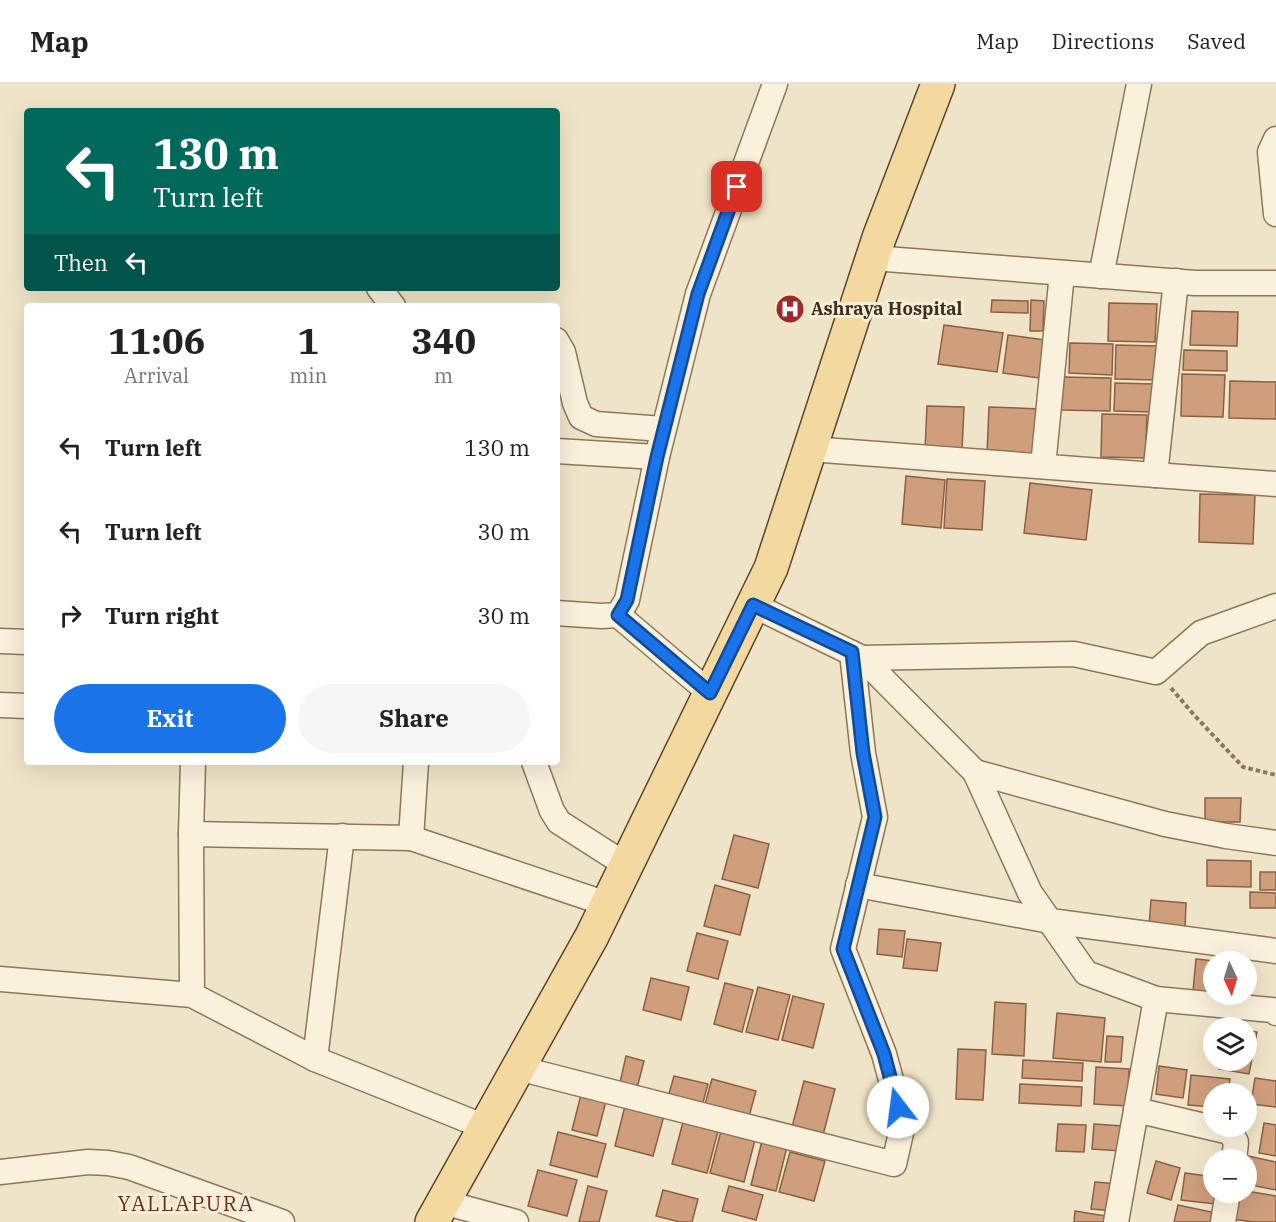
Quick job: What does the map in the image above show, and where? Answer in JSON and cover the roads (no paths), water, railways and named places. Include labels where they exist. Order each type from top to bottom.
[{"type":"main road","points":[[437,1212],[592,936],[771,568],[873,258],[938,84]]},
{"type":"street","points":[[618,615],[627,600],[663,429],[698,294],[775,84]]},
{"type":"street","points":[[1101,276],[1139,84]]},
{"type":"street","points":[[1276,139],[1270,152],[1276,214]]},
{"type":"street","points":[[873,258],[1196,283],[1276,283]]},
{"type":"street","points":[[1043,466],[1062,273]]},
{"type":"street","points":[[1155,475],[1176,281]]},
{"type":"street","points":[[381,291],[391,303]]},
{"type":"street","points":[[560,347],[581,417],[596,424],[663,429]]},
{"type":"street","points":[[810,449],[1276,484]]},
{"type":"street","points":[[560,451],[657,457]]},
{"type":"street","points":[[753,605],[857,655],[975,772],[1030,893],[1086,973],[1156,999],[1272,1010],[1276,1013]]},
{"type":"street","points":[[857,655],[1074,654],[1156,672],[1202,633],[1276,606]]},
{"type":"street","points":[[560,614],[618,615],[710,693]]},
{"type":"street","points":[[0,641],[24,642]]},
{"type":"street","points":[[518,1068],[894,1164],[903,1124],[884,1054],[843,949],[875,817],[863,753],[857,655]]},
{"type":"street","points":[[0,705],[24,706]]},
{"type":"street","points":[[192,995],[193,765]]},
{"type":"street","points":[[411,838],[416,765]]},
{"type":"street","points":[[535,765],[552,811],[559,822],[626,865]]},
{"type":"street","points":[[975,772],[1165,824],[1276,843]]},
{"type":"street","points":[[191,834],[411,838],[607,904]]},
{"type":"street","points":[[315,1059],[342,836]]},
{"type":"street","points":[[858,885],[1050,921],[1276,951]]},
{"type":"street","points":[[0,979],[192,995],[315,1059],[485,1127]]},
{"type":"street","points":[[1116,1222],[1156,999]]},
{"type":"street","points":[[1136,1110],[1230,1132],[1236,1142],[1235,1149]]},
{"type":"street","points":[[0,1172],[88,1162],[108,1163],[129,1167],[282,1222]]},
{"type":"street","points":[[1223,1222],[1226,1203]]},
{"type":"street","points":[[437,1212],[516,1222]]},
{"type":"place","name":"Ashraya Hospital","points":[[790,309]]},
{"type":"district","name":"YALLAPURA","points":[[186,1204]]}]
